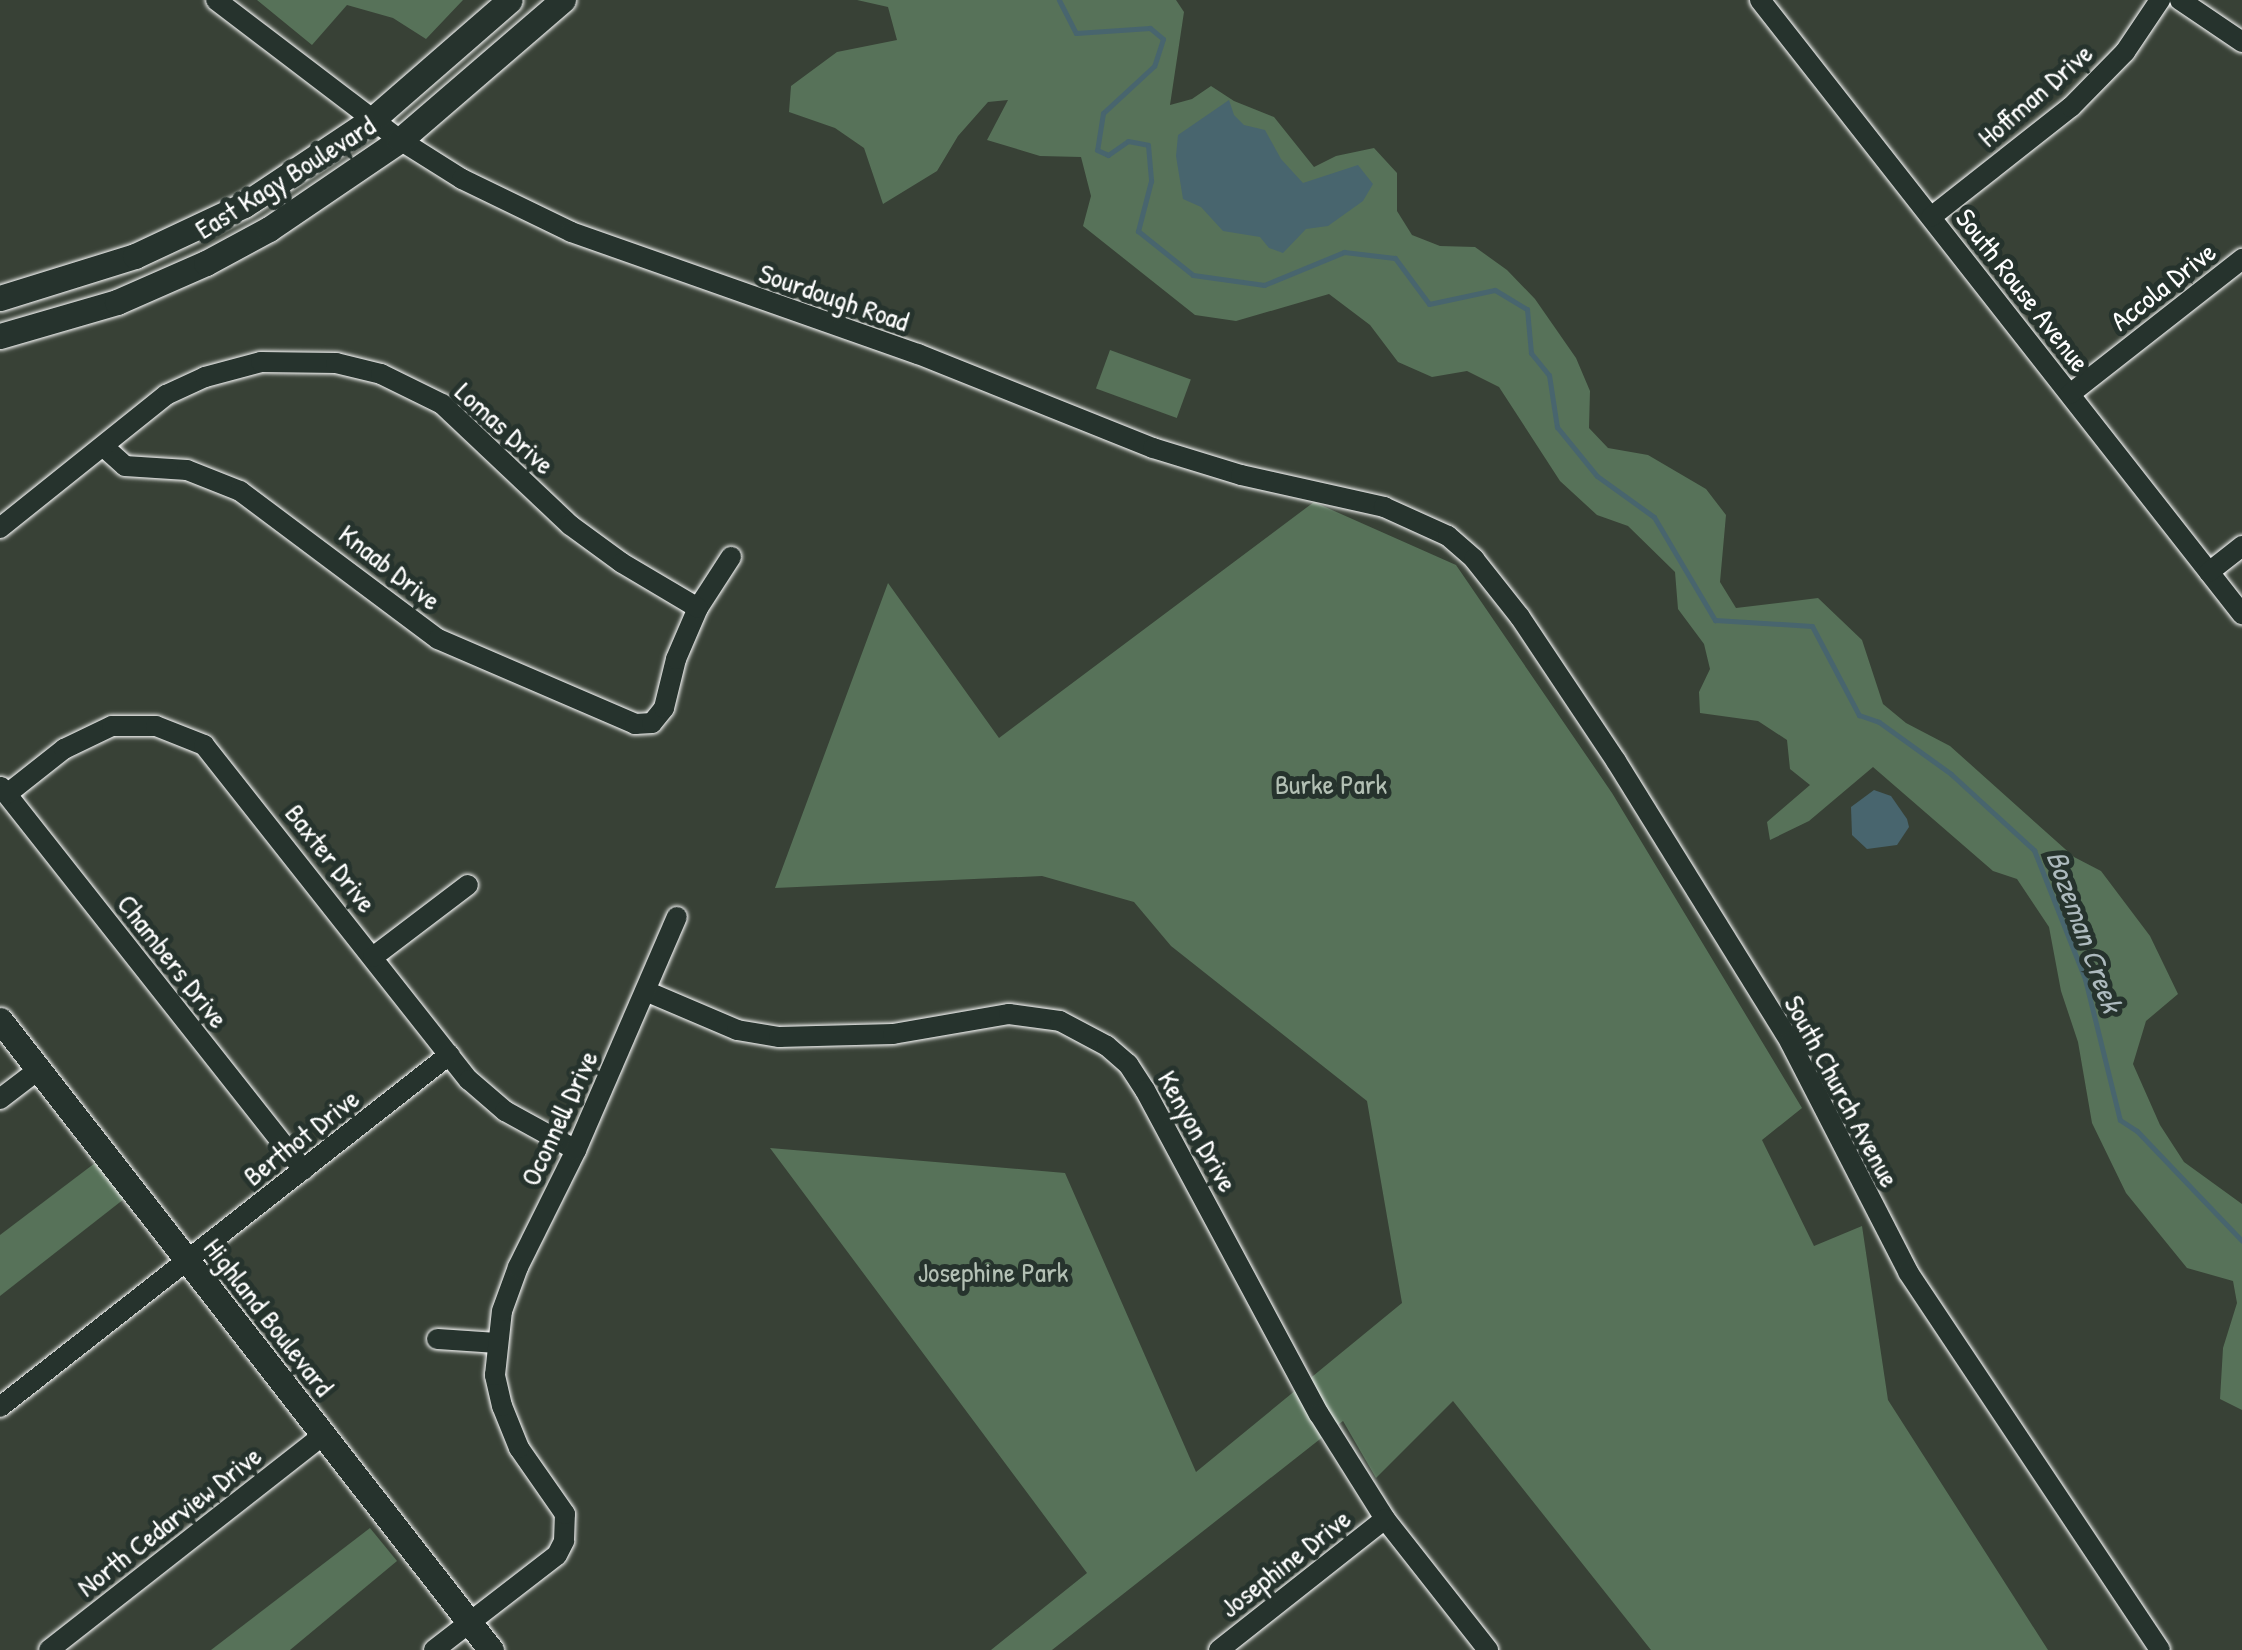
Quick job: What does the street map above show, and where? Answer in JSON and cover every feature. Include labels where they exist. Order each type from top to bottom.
[{"type":"main road","name":"East Kagy Boulevard","points":[[0,298],[136,256],[244,205],[372,120],[510,0]]},
{"type":"main road","name":"East Kagy Boulevard","points":[[0,336],[117,302],[206,263],[269,228],[400,140],[563,0]]},
{"type":"main road","name":"Highland Boulevard","points":[[0,1020],[491,1650]]},
{"type":"street","name":"Sourdough Road","points":[[216,0],[400,140],[462,179],[570,232],[646,262],[918,354],[1153,448],[1242,475],[1384,506],[1448,536],[1474,559]]},
{"type":"street","name":"South Rouse Avenue","points":[[1760,0],[2242,614]]},
{"type":"street","name":"Hoffman Drive","points":[[1931,217],[2071,107],[2125,52],[2160,0]]},
{"type":"street","points":[[2180,0],[2242,42]]},
{"type":"street","name":"Accola Drive","points":[[2070,394],[2242,259]]},
{"type":"street","name":"Lomas Drive","points":[[0,528],[104,447],[148,406],[205,376],[260,362],[312,361],[358,368],[405,384],[442,404],[570,525],[622,563],[698,608]]},
{"type":"street","name":"Knaab Drive","points":[[104,447],[125,466],[187,470],[240,491],[438,639],[620,719],[652,723],[664,708],[676,659],[698,608]]},
{"type":"street","points":[[2209,572],[2242,546]]},
{"type":"street","points":[[698,608],[732,557]]},
{"type":"street","name":"South Church Avenue","points":[[1474,559],[1548,656],[1616,760],[1790,1042],[1908,1272],[2160,1650]]},
{"type":"street","name":"Baxter Drive","points":[[3,790],[64,750],[112,726],[156,726],[184,734],[218,759],[449,1056],[487,1098],[576,1150]]},
{"type":"street","name":"Chambers Drive","points":[[3,790],[304,1170]]},
{"type":"street","points":[[374,957],[468,885]]},
{"type":"street","name":"Oconnell Drive","points":[[434,1650],[557,1555],[566,1530],[565,1514],[520,1448],[502,1406],[495,1375],[502,1312],[518,1267],[648,992],[677,917]]},
{"type":"street","name":"Kenyon Drive","points":[[648,992],[737,1030],[779,1038],[893,1034],[1009,1014],[1060,1021],[1087,1032],[1128,1064],[1320,1414],[1385,1518],[1488,1650]]},
{"type":"street","name":"Berthot Drive","points":[[0,1407],[449,1056]]},
{"type":"street","points":[[0,1100],[38,1070]]},
{"type":"street","points":[[438,1339],[498,1343]]},
{"type":"street","name":"North Cedarview Drive","points":[[49,1650],[323,1435]]},
{"type":"street","name":"Josephine Drive","points":[[1219,1650],[1385,1518]]},
{"type":"green space","points":[[257,0],[463,0],[426,39],[393,18],[347,5],[312,45]]},
{"type":"green space","points":[[857,0],[1176,0],[1184,12],[1170,105],[1192,99],[1211,86],[1234,101],[1274,117],[1314,167],[1336,156],[1374,148],[1397,173],[1397,211],[1412,235],[1440,246],[1475,247],[1507,270],[1535,299],[1576,358],[1590,391],[1589,428],[1608,448],[1648,455],[1706,489],[1726,515],[1720,582],[1736,608],[1818,598],[1862,640],[1883,704],[1906,723],[1950,746],[2074,857],[2101,871],[2150,936],[2178,994],[2146,1021],[2133,1064],[2160,1125],[2184,1162],[2242,1204],[2242,1410],[2220,1399],[2223,1348],[2237,1303],[2233,1281],[2187,1268],[2126,1193],[2092,1123],[2078,1042],[2061,991],[2049,927],[2017,879],[1993,871],[1873,767],[1809,821],[1770,840],[1767,822],[1810,785],[1790,769],[1787,740],[1758,721],[1700,713],[1699,692],[1710,669],[1704,644],[1678,609],[1675,572],[1628,526],[1597,515],[1560,481],[1499,387],[1467,371],[1432,377],[1398,362],[1370,325],[1329,294],[1236,321],[1195,315],[1083,226],[1091,196],[1081,157],[1040,156],[987,140],[1008,100],[988,102],[958,136],[937,171],[883,204],[864,148],[835,128],[789,112],[791,86],[837,52],[897,40],[888,7]]},
{"type":"green space","points":[[1110,350],[1191,379],[1177,418],[1096,389]]},
{"type":"green space","name":"Burke Park","points":[[1314,502],[1456,565],[1612,793],[1802,1108],[1762,1140],[1814,1246],[1862,1226],[1888,1400],[2048,1650],[1651,1650],[1453,1401],[1376,1478],[1343,1421],[1052,1650],[991,1650],[1087,1573],[770,1148],[1065,1173],[1196,1472],[1402,1303],[1367,1101],[1171,946],[1134,902],[1042,876],[775,888],[888,583],[999,738]]},
{"type":"green space","points":[[95,1163],[124,1199],[0,1296],[0,1235]]},
{"type":"green space","points":[[370,1528],[397,1561],[290,1650],[211,1650]]},
{"type":"water","points":[[1229,100],[1234,115],[1244,125],[1265,130],[1281,159],[1303,183],[1358,165],[1373,184],[1363,201],[1328,226],[1306,229],[1283,253],[1269,248],[1260,237],[1223,231],[1201,207],[1183,199],[1176,156],[1178,135]]},
{"type":"water","points":[[1874,790],[1891,796],[1907,819],[1909,827],[1897,845],[1867,849],[1852,835],[1851,807]]},
{"type":"waterway","name":"Bozeman Creek","points":[[1059,0],[1076,33],[1150,28],[1163,39],[1154,66],[1103,113],[1097,150],[1108,155],[1128,141],[1148,145],[1151,181],[1138,231],[1193,275],[1264,285],[1344,252],[1395,258],[1429,304],[1495,290],[1527,309],[1531,353],[1549,375],[1557,427],[1597,476],[1654,517],[1715,620],[1812,626],[1859,715],[1879,722],[1951,774],[2034,850],[2085,979],[2120,1120],[2137,1131],[2242,1241]]},
{"type":"park label","name":"Josephine Park","points":[[993,1272]]}]
